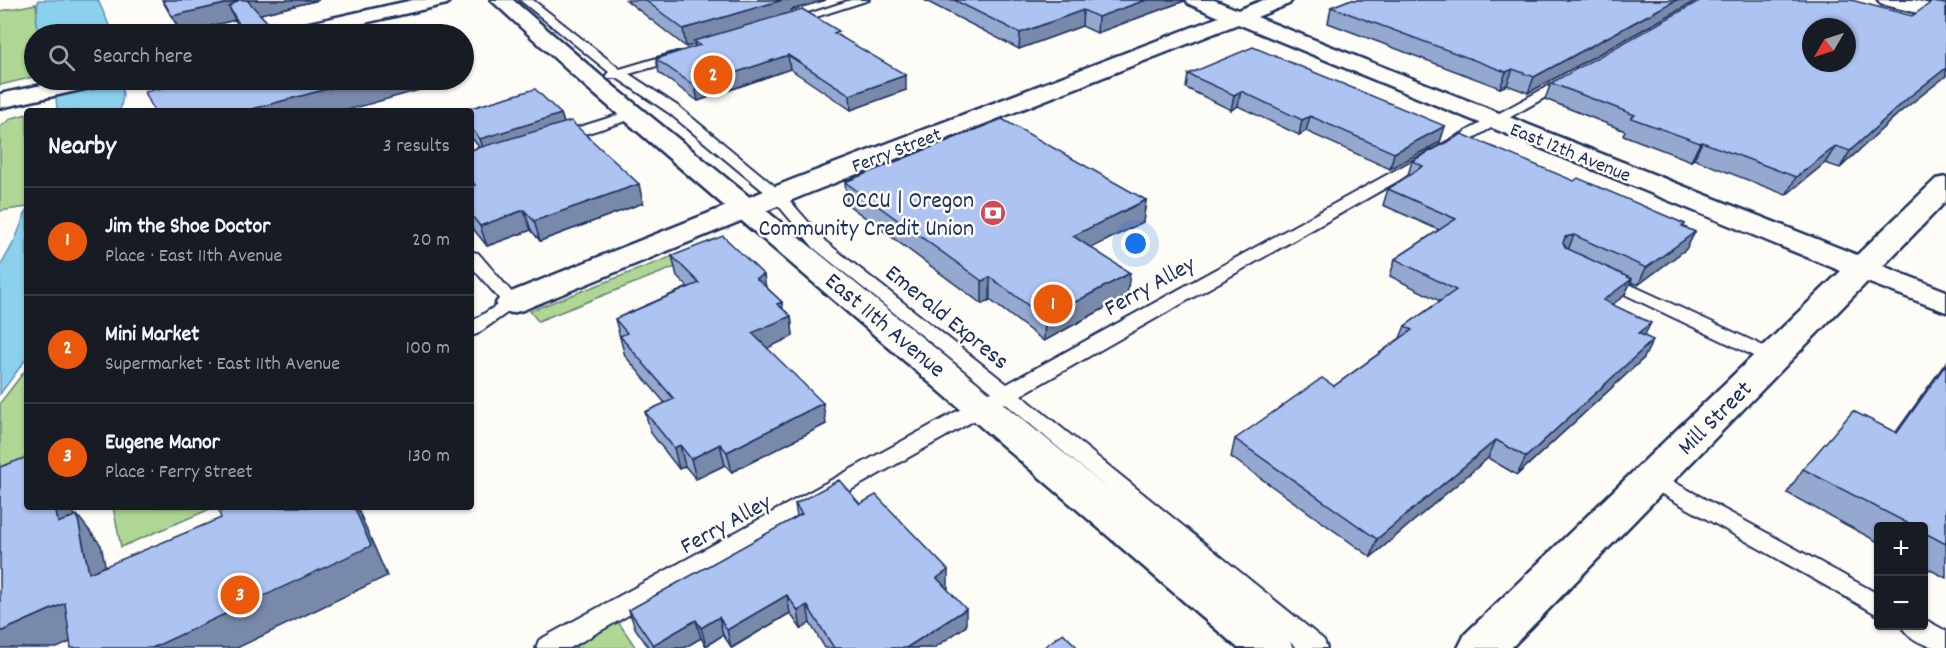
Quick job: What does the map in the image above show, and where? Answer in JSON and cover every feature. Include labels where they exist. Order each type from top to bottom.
[{"type":"street","points":[[335,24],[440,0]]},
{"type":"street","name":"East 11th Avenue","points":[[501,0],[606,77],[634,114],[748,208],[994,399],[1270,648]]},
{"type":"street","name":"East 12th Avenue","points":[[1196,0],[1946,302]]},
{"type":"street","name":"Ferry Street","points":[[512,303],[778,196],[1282,0]]},
{"type":"street","points":[[1888,0],[1946,14]]},
{"type":"street","points":[[7,99],[49,90]]},
{"type":"street","name":"Mill Street","points":[[1481,648],[1946,185]]},
{"type":"lane","name":"Emerald Express","points":[[526,0],[606,77],[674,110],[778,196],[820,245],[994,399],[1315,648]]},
{"type":"lane","points":[[782,24],[863,0]]},
{"type":"lane","points":[[606,77],[695,50]]},
{"type":"lane","name":"Ferry Alley","points":[[548,648],[1588,69]]},
{"type":"lane","points":[[550,141],[634,114]]},
{"type":"lane","points":[[474,260],[512,303],[474,328]]},
{"type":"lane","points":[[1586,269],[1774,357]]},
{"type":"lane","points":[[1653,478],[1874,603]]},
{"type":"lane","points":[[1922,630],[1946,643]]},
{"type":"green space","points":[[36,4],[38,24],[24,24],[24,79],[0,85],[0,11]]},
{"type":"green space","points":[[24,115],[24,207],[0,211],[0,127],[12,118]]},
{"type":"green space","points":[[707,243],[716,251],[538,321],[530,311]]},
{"type":"green space","points":[[24,372],[24,496],[0,506],[0,403]]},
{"type":"green space","points":[[114,510],[208,510],[121,547]]},
{"type":"green space","points":[[617,620],[636,648],[568,648]]},
{"type":"water","points":[[38,0],[98,0],[109,24],[36,24]]},
{"type":"water","points":[[56,90],[122,90],[121,108],[57,108]]},
{"type":"water","points":[[24,217],[24,362],[0,394],[0,267],[15,240]]},
{"type":"building","points":[[163,0],[239,0],[172,16]]},
{"type":"building","points":[[239,0],[247,0],[269,24],[239,24],[229,7]]},
{"type":"building","points":[[645,0],[782,0],[683,29]]},
{"type":"building","points":[[954,0],[1146,0],[1098,17],[1083,10],[1020,33]]},
{"type":"building","points":[[1349,0],[1676,0],[1534,77],[1513,69],[1506,72],[1331,7]]},
{"type":"building","points":[[1701,0],[1851,0],[1912,16],[1932,2],[1946,4],[1946,68],[1909,97],[1850,151],[1836,146],[1796,177],[1631,118],[1635,115],[1551,83]]},
{"type":"building","points":[[802,9],[839,31],[834,33],[906,75],[850,95],[788,55],[695,86],[656,59],[700,45],[694,41]]},
{"type":"building","points":[[1253,47],[1445,126],[1394,153],[1310,116],[1302,120],[1241,91],[1234,95],[1188,74]]},
{"type":"building","points":[[535,89],[561,114],[480,139],[474,132],[474,108],[471,108]]},
{"type":"building","points":[[153,90],[323,90],[255,108],[153,108],[145,92]]},
{"type":"building","name":"OCCU | Oregon Community Credit Union","points":[[1002,119],[1146,200],[1073,236],[1130,273],[1045,318],[990,277],[982,281],[845,182]]},
{"type":"building","points":[[571,121],[639,184],[534,221],[524,210],[480,226],[474,219],[474,149]]},
{"type":"building","points":[[1462,134],[1574,181],[1578,178],[1685,224],[1682,226],[1695,232],[1646,268],[1574,235],[1565,237],[1563,243],[1566,248],[1632,279],[1603,300],[1651,323],[1638,333],[1653,340],[1526,457],[1496,440],[1377,539],[1235,439],[1322,378],[1334,386],[1412,330],[1405,326],[1456,290],[1395,259],[1456,219],[1388,189],[1423,166],[1412,161]]},
{"type":"building","points":[[723,236],[764,275],[756,278],[782,302],[777,304],[791,316],[752,333],[823,403],[727,452],[720,444],[691,459],[680,445],[674,448],[645,412],[674,399],[620,336],[627,333],[615,319],[699,283],[672,256]]},
{"type":"building","points":[[1946,364],[1946,544],[1928,535],[1928,522],[1905,522],[1803,469],[1853,411],[1897,433]]},
{"type":"building","points":[[24,458],[24,510],[56,510],[58,523],[77,515],[89,573],[221,518],[219,512],[223,510],[355,510],[371,546],[152,648],[71,648],[65,603],[0,632],[0,467]]},
{"type":"building","points":[[839,480],[860,504],[876,495],[948,570],[937,578],[966,609],[906,648],[834,648],[807,605],[798,611],[787,595],[727,630],[719,617],[701,628],[696,620],[653,645],[629,610],[802,514],[795,504]]},
{"type":"building","points":[[1063,633],[1078,648],[1043,648]]},
{"type":"place","name":"Mini Market","points":[[713,75]]},
{"type":"place","name":"OCCU | Oregon Community Credit Union","points":[[993,213]]},
{"type":"place","name":"Jim the Shoe Doctor","points":[[1053,304]]},
{"type":"place","name":"Eugene Manor","points":[[240,595]]}]
